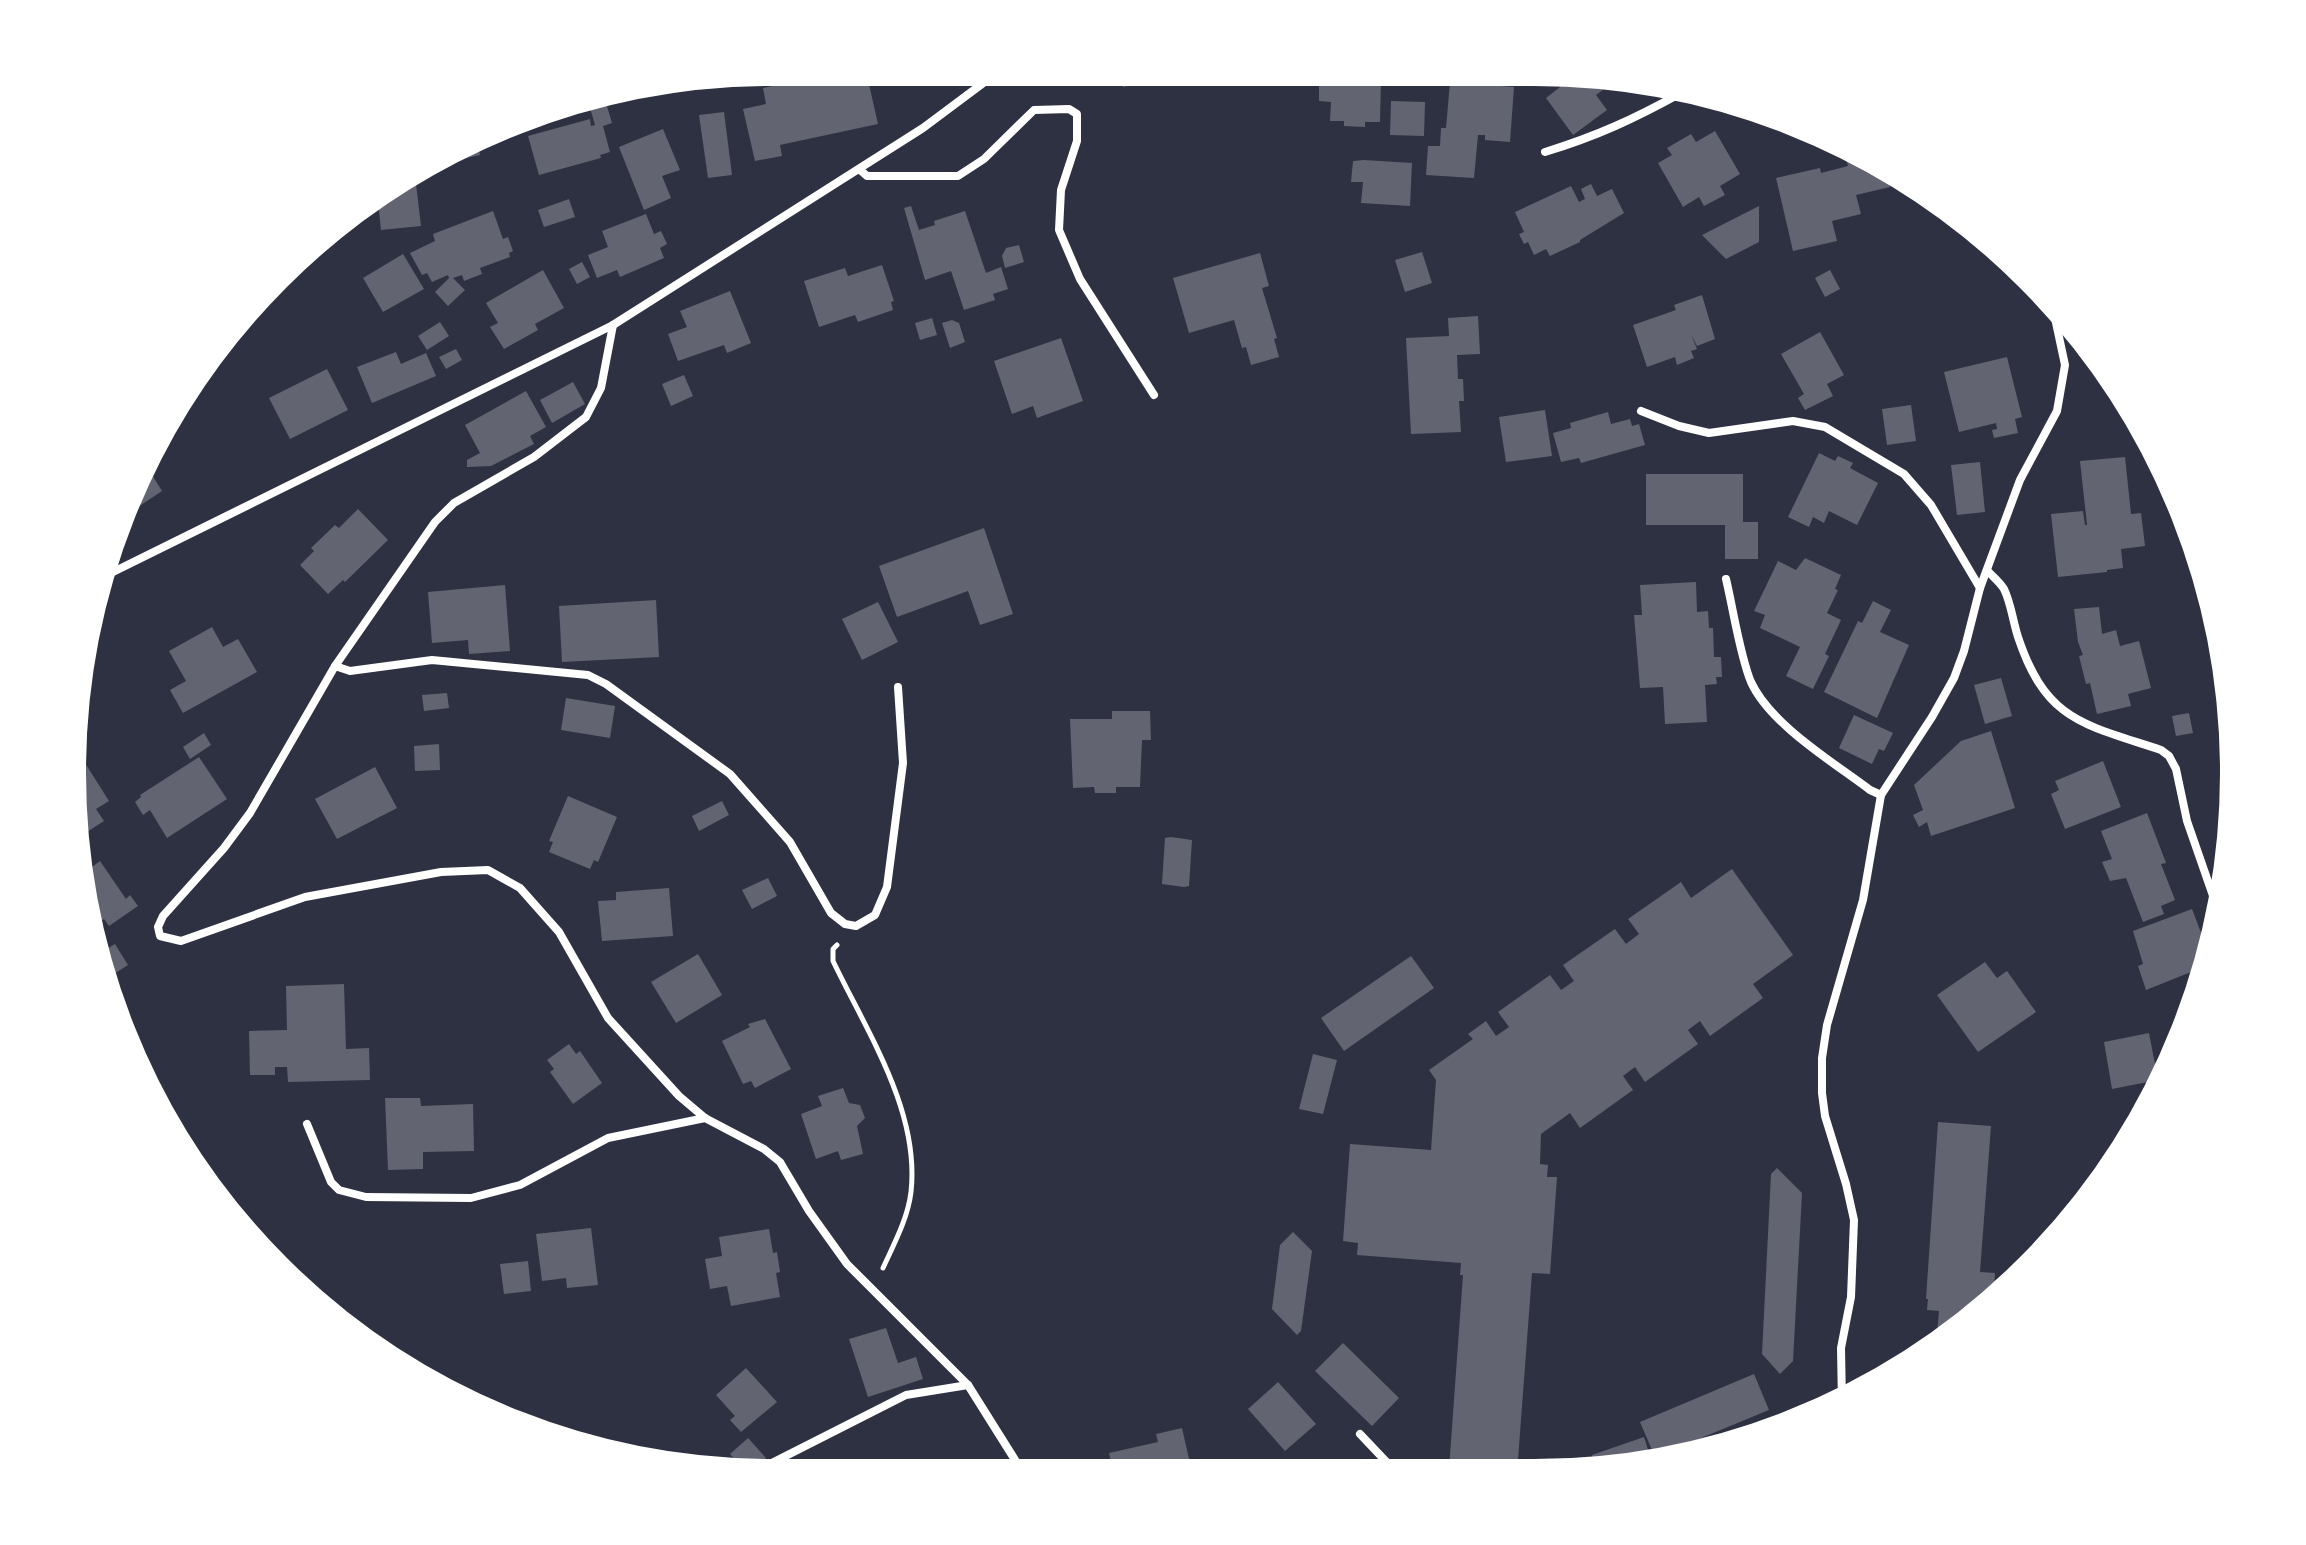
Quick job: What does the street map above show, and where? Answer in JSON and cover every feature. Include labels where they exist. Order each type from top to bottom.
[{"type":"street","points":[[114,571],[613,325],[953,108],[983,84]]},
{"type":"street","points":[[1545,152],[1597,136],[1672,98]]},
{"type":"street","points":[[859,169],[867,176],[958,176],[984,159],[1034,110],[1069,109],[1077,114],[1077,141],[1061,190],[1059,230],[1080,279],[1154,395]]},
{"type":"street","points":[[613,325],[601,388],[586,417],[534,457],[454,503],[435,522],[335,666],[250,813],[224,848],[163,916],[158,927],[160,936],[181,941],[305,897],[441,872],[488,870],[520,888],[559,932],[608,1018],[679,1096],[705,1118],[764,1149],[780,1162],[847,1264],[968,1385],[1016,1461]]},
{"type":"street","points":[[1842,1388],[1841,1348],[1851,1297],[1854,1220],[1825,1116],[1822,1058],[1827,1025],[1863,900],[1881,795],[1954,678],[1980,588],[2020,480],[2057,411],[2065,365],[2057,326]]},
{"type":"street","points":[[1641,411],[1679,426],[1709,433],[1793,421],[1825,427],[1904,474],[1931,505],[1980,588]]},
{"type":"street","points":[[1987,570],[2003,587],[2029,667],[2052,702],[2068,715],[2096,729],[2161,750],[2169,756],[2176,769],[2187,821],[2211,891]]},
{"type":"street","points":[[1726,579],[1750,680],[1763,702],[1780,721],[1870,790],[1881,795]]},
{"type":"street","points":[[335,666],[350,671],[432,660],[588,675],[606,684],[730,774],[790,842],[831,913],[845,924],[856,926],[875,915],[887,887],[903,763],[898,687]]},
{"type":"street","points":[[307,1124],[331,1182],[339,1190],[366,1197],[471,1198],[520,1185],[608,1138],[705,1118]]},
{"type":"street","points":[[776,1461],[906,1395],[968,1385]]},
{"type":"street","points":[[1360,1434],[1386,1461]]},
{"type":"path","points":[[856,926],[833,949],[833,961],[889,1077],[910,1140],[911,1193],[904,1219],[874,1291]]},
{"type":"building","points":[[782,84],[869,84],[878,124],[780,145],[782,156],[755,161],[743,109],[766,104],[763,88]]},
{"type":"building","points":[[1319,84],[1381,84],[1380,122],[1365,122],[1365,127],[1344,126],[1344,121],[1330,121],[1331,102],[1319,101]]},
{"type":"building","points":[[1450,84],[1514,87],[1510,142],[1485,140],[1485,135],[1478,135],[1474,178],[1426,175],[1428,146],[1440,146],[1441,128],[1446,128]]},
{"type":"building","points":[[1558,85],[1606,88],[1596,95],[1607,110],[1573,135],[1546,98],[1560,87]]},
{"type":"building","points":[[1391,101],[1425,102],[1424,136],[1390,135]]},
{"type":"building","points":[[606,104],[612,123],[603,126],[610,152],[600,155],[601,158],[539,175],[528,136],[590,119],[591,126],[595,125],[590,108]]},
{"type":"building","points":[[724,112],[732,175],[708,178],[699,115]]},
{"type":"building","points":[[663,129],[680,170],[662,176],[671,198],[644,210],[619,147]]},
{"type":"building","points":[[1715,131],[1740,174],[1720,186],[1725,195],[1704,206],[1699,197],[1683,207],[1658,163],[1672,155],[1667,148],[1691,134],[1696,142]]},
{"type":"building","points":[[479,150],[480,155],[460,159]]},
{"type":"building","points":[[1846,159],[1889,183],[1890,187],[1856,195],[1861,214],[1832,221],[1837,241],[1793,251],[1776,178],[1820,168],[1821,173],[1848,166]]},
{"type":"building","points":[[1353,161],[1412,163],[1410,206],[1361,203],[1363,182],[1351,182]]},
{"type":"building","points":[[416,184],[421,226],[381,230],[379,208]]},
{"type":"building","points":[[1591,184],[1597,196],[1612,189],[1624,213],[1580,242],[1550,256],[1546,249],[1534,255],[1528,242],[1524,244],[1519,234],[1524,232],[1515,212],[1571,186],[1579,202],[1585,199],[1581,189]]},
{"type":"building","points":[[569,199],[575,217],[544,227],[538,210]]},
{"type":"building","points":[[911,206],[919,230],[935,225],[934,221],[965,211],[986,273],[1001,267],[1008,289],[993,294],[995,300],[964,310],[951,271],[925,280],[904,208]]},
{"type":"building","points":[[1759,206],[1759,242],[1726,259],[1702,235]]},
{"type":"building","points":[[493,211],[503,239],[508,237],[513,251],[509,253],[510,257],[480,268],[482,274],[464,281],[462,275],[453,278],[465,290],[448,306],[435,292],[449,278],[448,275],[432,282],[427,273],[422,275],[410,253],[435,241],[433,234]]},
{"type":"building","points":[[646,214],[654,234],[661,231],[667,244],[660,248],[664,258],[620,277],[617,270],[597,278],[588,255],[608,247],[602,231]]},
{"type":"building","points":[[1019,245],[1024,262],[1005,268],[1002,256],[1006,248]]},
{"type":"building","points":[[1422,252],[1432,283],[1405,292],[1395,260]]},
{"type":"building","points":[[1260,253],[1269,286],[1262,288],[1277,338],[1274,339],[1279,357],[1251,365],[1246,347],[1242,348],[1234,320],[1189,333],[1173,278]]},
{"type":"building","points":[[403,254],[424,289],[383,312],[363,278]]},
{"type":"building","points":[[582,262],[590,277],[577,284],[569,269]]},
{"type":"building","points":[[882,265],[894,301],[891,302],[893,310],[858,322],[855,315],[819,327],[804,281],[845,268],[848,276]]},
{"type":"building","points":[[543,270],[564,308],[535,324],[538,330],[504,349],[490,327],[498,323],[486,303]]},
{"type":"building","points":[[1830,270],[1840,289],[1825,297],[1815,278]]},
{"type":"building","points":[[730,291],[751,343],[727,353],[724,345],[678,361],[668,334],[687,327],[680,311]]},
{"type":"building","points":[[1702,295],[1715,339],[1697,346],[1691,334],[1697,349],[1691,351],[1694,358],[1677,365],[1675,357],[1647,367],[1633,325],[1676,310],[1674,305]]},
{"type":"building","points":[[1478,316],[1480,354],[1457,355],[1458,379],[1463,379],[1464,401],[1459,401],[1461,432],[1411,434],[1406,338],[1449,336],[1448,318]]},
{"type":"building","points":[[932,318],[937,335],[920,340],[915,323]]},
{"type":"building","points":[[952,320],[959,323],[965,342],[950,348],[942,323]]},
{"type":"building","points":[[440,322],[449,336],[427,350],[418,336]]},
{"type":"building","points":[[1820,332],[1844,375],[1827,384],[1833,396],[1805,410],[1798,398],[1804,394],[1781,354]]},
{"type":"building","points":[[1061,338],[1083,401],[1037,418],[1033,406],[1012,414],[994,361]]},
{"type":"building","points":[[456,349],[462,360],[446,369],[439,357]]},
{"type":"building","points":[[396,352],[401,364],[426,353],[436,376],[372,403],[357,367]]},
{"type":"building","points":[[2007,357],[2022,417],[2015,419],[2018,433],[1994,438],[1992,430],[1997,429],[1996,423],[1959,432],[1944,372]]},
{"type":"building","points":[[327,369],[348,410],[290,439],[269,398]]},
{"type":"building","points":[[684,375],[693,396],[671,406],[662,384]]},
{"type":"building","points":[[573,382],[585,404],[552,423],[540,400]]},
{"type":"building","points":[[526,391],[546,427],[530,436],[534,444],[491,466],[467,467],[467,460],[480,453],[465,425]]},
{"type":"building","points":[[1911,405],[1916,441],[1887,445],[1882,409]]},
{"type":"building","points":[[1545,410],[1552,456],[1506,462],[1499,417]]},
{"type":"building","points":[[1608,412],[1611,424],[1630,419],[1632,426],[1639,424],[1645,445],[1581,463],[1579,458],[1561,462],[1553,433],[1571,428],[1570,423]]},
{"type":"building","points":[[1819,453],[1835,461],[1838,456],[1853,463],[1850,468],[1878,483],[1857,525],[1829,511],[1824,523],[1813,517],[1809,527],[1788,517]]},
{"type":"building","points":[[2125,457],[2131,514],[2141,513],[2145,546],[2121,549],[2123,568],[2058,577],[2051,514],[2083,511],[2087,525],[2080,461]]},
{"type":"building","points":[[1980,462],[1985,512],[1957,515],[1951,465]]},
{"type":"building","points":[[1646,474],[1743,474],[1743,522],[1758,522],[1758,559],[1725,559],[1725,525],[1646,525]]},
{"type":"building","points":[[152,475],[162,491],[136,508]]},
{"type":"building","points":[[358,509],[388,540],[345,582],[343,580],[328,594],[300,565],[314,551],[311,548],[335,525],[339,528]]},
{"type":"building","points":[[984,528],[1013,614],[980,625],[968,591],[897,617],[879,566]]},
{"type":"building","points":[[1805,558],[1841,575],[1827,613],[1841,620],[1825,654],[1829,656],[1813,689],[1786,676],[1800,647],[1760,628],[1765,615],[1754,611],[1778,561],[1796,570]]},
{"type":"building","points":[[1696,582],[1697,612],[1708,611],[1709,628],[1713,628],[1714,657],[1721,657],[1722,677],[1716,677],[1717,684],[1705,685],[1707,722],[1665,724],[1663,687],[1640,688],[1634,615],[1642,615],[1640,585]]},
{"type":"building","points":[[505,585],[510,651],[469,654],[468,640],[432,643],[428,592]]},
{"type":"building","points":[[656,600],[659,657],[562,662],[559,606]]},
{"type":"building","points":[[1873,601],[1891,610],[1880,632],[1909,645],[1877,718],[1824,692],[1858,621],[1862,623]]},
{"type":"building","points":[[878,602],[898,642],[862,660],[842,619]]},
{"type":"building","points":[[2099,607],[2102,634],[2116,630],[2120,646],[2139,641],[2151,688],[2128,694],[2131,706],[2097,714],[2090,683],[2086,684],[2079,656],[2083,655],[2078,642],[2074,609]]},
{"type":"building","points":[[212,627],[223,647],[238,639],[257,672],[183,713],[170,690],[186,681],[169,651]]},
{"type":"building","points":[[2001,678],[2012,716],[1985,724],[1974,685]]},
{"type":"building","points":[[447,693],[449,708],[424,711],[422,695]]},
{"type":"building","points":[[566,698],[615,706],[610,738],[561,730]]},
{"type":"building","points":[[1112,711],[1150,711],[1151,740],[1142,740],[1140,787],[1116,787],[1116,793],[1095,793],[1094,787],[1073,788],[1070,719],[1112,719]]},
{"type":"building","points":[[2189,713],[2193,733],[2176,736],[2172,716]]},
{"type":"building","points":[[1854,715],[1893,733],[1884,751],[1879,749],[1872,764],[1839,748]]},
{"type":"building","points":[[1991,731],[2015,808],[1931,836],[1927,822],[1919,827],[1913,815],[1923,810],[1914,785],[1961,741]]},
{"type":"building","points":[[204,733],[211,745],[190,759],[183,747]]},
{"type":"building","points":[[439,744],[440,770],[415,771],[414,746]]},
{"type":"building","points":[[199,757],[227,799],[167,838],[150,810],[143,815],[135,802],[140,795]]},
{"type":"building","points":[[2103,761],[2121,807],[2065,829],[2051,794],[2059,790],[2055,781]]},
{"type":"building","points":[[84,763],[109,801],[96,809],[104,821],[87,832],[85,818]]},
{"type":"building","points":[[375,767],[397,808],[337,839],[315,799]]},
{"type":"building","points":[[568,796],[617,817],[598,862],[594,860],[590,869],[549,852],[553,842],[549,841]]},
{"type":"building","points":[[722,801],[729,815],[699,831],[692,816]]},
{"type":"building","points":[[2147,813],[2166,863],[2161,864],[2175,900],[2161,906],[2164,914],[2143,922],[2126,878],[2110,881],[2102,862],[2112,859],[2101,831]]},
{"type":"building","points":[[1165,838],[1192,840],[1189,886],[1162,884]]},
{"type":"building","points":[[100,861],[126,899],[130,895],[138,906],[109,926],[104,919],[100,922],[91,868]]},
{"type":"building","points":[[1732,869],[1793,955],[1753,984],[1763,998],[1710,1036],[1700,1021],[1688,1030],[1698,1044],[1645,1082],[1635,1067],[1623,1076],[1633,1090],[1580,1128],[1570,1113],[1541,1134],[1540,1164],[1548,1165],[1547,1177],[1557,1177],[1550,1274],[1532,1273],[1518,1461],[1450,1461],[1463,1275],[1460,1275],[1461,1263],[1357,1255],[1358,1243],[1343,1241],[1350,1144],[1431,1150],[1436,1080],[1429,1070],[1473,1039],[1468,1034],[1486,1021],[1496,1036],[1509,1027],[1498,1012],[1550,975],[1561,990],[1574,981],[1563,965],[1615,929],[1626,944],[1639,934],[1628,919],[1681,882],[1691,898]]},
{"type":"building","points":[[768,878],[777,896],[752,909],[742,890]]},
{"type":"building","points":[[669,888],[673,936],[602,941],[598,901],[616,900],[616,892]]},
{"type":"building","points":[[2192,909],[2202,936],[2192,971],[2146,990],[2138,966],[2143,964],[2133,931]]},
{"type":"building","points":[[115,944],[128,965],[114,974],[107,949]]},
{"type":"building","points":[[698,954],[722,995],[676,1023],[651,982]]},
{"type":"building","points":[[1411,956],[1434,988],[1344,1051],[1321,1018]]},
{"type":"building","points":[[1985,962],[1997,978],[2007,971],[2036,1012],[1978,1052],[1937,995]]},
{"type":"building","points":[[344,984],[346,1049],[369,1048],[370,1080],[288,1082],[287,1067],[275,1067],[275,1075],[250,1075],[249,1031],[287,1030],[286,986]]},
{"type":"building","points":[[765,1019],[791,1069],[755,1088],[751,1081],[743,1084],[722,1041],[750,1027],[748,1024]]},
{"type":"building","points":[[2149,1033],[2156,1067],[2148,1082],[2112,1089],[2104,1042]]},
{"type":"building","points":[[569,1044],[576,1054],[580,1051],[602,1083],[573,1104],[550,1072],[554,1069],[547,1060]]},
{"type":"building","points":[[1313,1054],[1337,1060],[1323,1114],[1299,1109]]},
{"type":"building","points":[[843,1088],[849,1103],[860,1105],[865,1118],[857,1126],[863,1154],[841,1160],[838,1151],[816,1159],[801,1114],[822,1106],[818,1096]]},
{"type":"building","points":[[385,1098],[420,1098],[421,1106],[473,1104],[474,1151],[423,1152],[423,1169],[388,1170]]},
{"type":"building","points":[[1938,1122],[1991,1126],[1980,1272],[1995,1273],[1994,1283],[1937,1330],[1939,1311],[1927,1310]]},
{"type":"building","points":[[1777,1168],[1802,1193],[1793,1361],[1780,1374],[1762,1354],[1771,1174]]},
{"type":"building","points":[[591,1228],[598,1285],[567,1288],[566,1278],[542,1281],[536,1234]]},
{"type":"building","points":[[769,1229],[773,1253],[777,1252],[780,1297],[731,1306],[727,1286],[710,1289],[705,1259],[722,1256],[719,1237]]},
{"type":"building","points":[[1293,1232],[1312,1251],[1301,1331],[1297,1335],[1272,1309],[1280,1245]]},
{"type":"building","points":[[528,1261],[531,1291],[504,1294],[500,1264]]},
{"type":"building","points":[[886,1328],[898,1363],[916,1357],[923,1379],[868,1397],[849,1339]]},
{"type":"building","points":[[1343,1343],[1399,1398],[1372,1426],[1315,1371]]},
{"type":"building","points":[[746,1368],[777,1402],[741,1432],[730,1420],[735,1416],[716,1395]]},
{"type":"building","points":[[1754,1374],[1769,1410],[1688,1444],[1652,1450],[1640,1422]]},
{"type":"building","points":[[1278,1382],[1316,1424],[1285,1451],[1248,1409]]},
{"type":"building","points":[[1182,1428],[1190,1461],[1111,1461],[1109,1453],[1158,1442],[1156,1434]]},
{"type":"building","points":[[1644,1437],[1648,1451],[1593,1458],[1592,1455]]},
{"type":"building","points":[[748,1438],[766,1458],[763,1461],[736,1460],[730,1454]]}]
